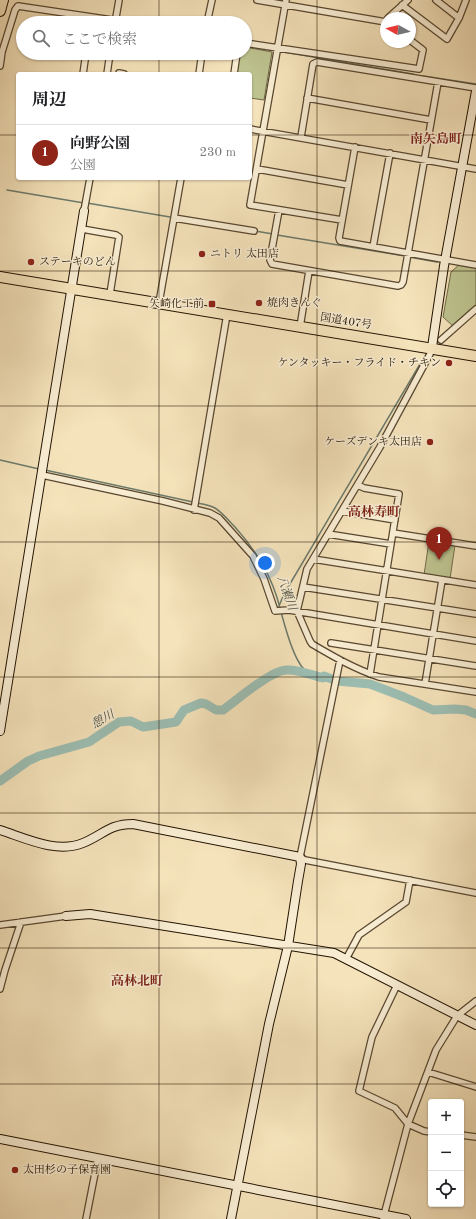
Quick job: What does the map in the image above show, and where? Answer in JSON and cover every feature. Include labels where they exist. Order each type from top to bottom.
[{"type":"highway","points":[[0,10],[3,0]]},
{"type":"highway","name":"国道407号","points":[[0,277],[110,294],[300,327],[432,347],[476,356]]},
{"type":"street","points":[[116,16],[119,0]]},
{"type":"street","points":[[209,16],[212,0]]},
{"type":"street","points":[[258,0],[285,2],[380,19]]},
{"type":"street","points":[[395,12],[408,0]]},
{"type":"street","points":[[436,0],[459,18]]},
{"type":"street","points":[[402,5],[447,39],[459,18],[466,0]]},
{"type":"street","points":[[285,2],[250,205],[342,220]]},
{"type":"street","points":[[0,66],[2,52],[15,10],[18,6],[79,16]]},
{"type":"street","points":[[252,44],[419,69]]},
{"type":"street","points":[[416,45],[423,50],[418,78]]},
{"type":"street","points":[[83,72],[85,60]]},
{"type":"street","points":[[107,72],[109,60]]},
{"type":"street","points":[[199,72],[201,60]]},
{"type":"street","points":[[234,72],[236,60]]},
{"type":"street","points":[[301,137],[313,64],[317,62],[476,88]]},
{"type":"street","points":[[279,210],[270,262],[274,265],[399,286],[403,282],[438,82]]},
{"type":"street","points":[[476,91],[445,259],[430,354],[380,447],[307,569],[297,611],[310,641],[340,660],[370,674],[379,677],[476,692]]},
{"type":"street","points":[[307,98],[431,120]]},
{"type":"street","points":[[252,129],[476,169]]},
{"type":"street","points":[[355,147],[339,238],[340,241],[476,264]]},
{"type":"street","points":[[373,247],[390,153]]},
{"type":"street","points":[[257,169],[348,185]]},
{"type":"street","points":[[0,731],[3,688],[43,471],[90,180]]},
{"type":"street","points":[[159,303],[181,180]]},
{"type":"street","points":[[174,218],[254,231]]},
{"type":"street","points":[[82,229],[116,234],[119,237],[110,294]]},
{"type":"street","points":[[300,327],[309,271]]},
{"type":"street","points":[[441,340],[475,312]]},
{"type":"street","points":[[194,508],[227,314]]},
{"type":"street","points":[[43,471],[194,508],[210,513],[219,518],[253,556],[264,579],[275,611],[297,611],[476,641]]},
{"type":"street","points":[[358,485],[364,488],[399,494],[370,674]]},
{"type":"street","points":[[342,511],[395,520]]},
{"type":"street","points":[[393,533],[476,546]]},
{"type":"street","points":[[328,534],[391,544]]},
{"type":"street","points":[[313,559],[476,585]]},
{"type":"street","points":[[425,684],[442,580]]},
{"type":"street","points":[[303,587],[476,614]]},
{"type":"street","points":[[331,643],[476,666]]},
{"type":"street","points":[[231,1219],[269,1024],[288,946],[300,870],[300,857],[340,660]]},
{"type":"street","points":[[0,830],[47,844],[68,846],[82,844],[114,826],[133,824],[300,857],[306,860],[476,892]]},
{"type":"street","points":[[346,959],[359,935],[406,902],[410,880]]},
{"type":"street","points":[[0,926],[90,914],[329,952],[346,959],[476,1025]]},
{"type":"street","points":[[0,989],[3,967],[21,922]]},
{"type":"street","points":[[397,985],[372,1037],[360,1091],[395,1108],[408,1124],[428,1132]]},
{"type":"street","points":[[383,1217],[408,1124],[436,1050],[457,1016],[476,1001]]},
{"type":"street","points":[[428,1072],[476,1087]]},
{"type":"street","points":[[464,1135],[476,1137]]},
{"type":"street","points":[[0,1139],[238,1185],[383,1217],[406,1219]]},
{"type":"street","points":[[86,1219],[98,1158]]},
{"type":"green space","points":[[252,48],[272,52],[264,100],[252,98],[252,72],[236,72],[238,60],[252,60]]},
{"type":"green space","points":[[460,264],[476,267],[476,305],[453,326],[443,317],[451,272]]},
{"type":"green space","points":[[429,541],[455,545],[450,579],[424,575]]},
{"type":"waterway","points":[[252,47],[270,50]]},
{"type":"waterway","points":[[284,52],[413,74]]},
{"type":"waterway","points":[[423,76],[476,84]]},
{"type":"waterway","points":[[7,190],[84,203]]},
{"type":"waterway","points":[[87,203],[170,217]]},
{"type":"waterway","points":[[255,231],[273,234]]},
{"type":"waterway","points":[[277,235],[405,256]]},
{"type":"waterway","points":[[409,257],[437,262]]},
{"type":"waterway","points":[[279,606],[284,594],[423,359]]},
{"type":"waterway","name":"八瀬川","points":[[0,460],[39,469]]},
{"type":"waterway","name":"八瀬川","points":[[45,470],[193,502]]},
{"type":"waterway","name":"八瀬川","points":[[197,503],[211,506],[218,510],[243,536],[263,565],[273,585],[280,608]]},
{"type":"waterway","name":"八瀬川","points":[[281,612],[291,646],[299,663],[309,673],[324,676]]},
{"type":"waterway","name":"憩川","points":[[0,781],[28,761],[39,756],[89,742],[119,722],[131,721],[143,727],[176,722],[184,710],[201,703],[206,704],[216,710],[223,710],[263,680],[271,675],[286,670],[300,671],[323,678],[324,676],[337,681],[370,684],[433,710],[466,710],[476,714]]},
{"type":"place","name":"ニトリ 太田店","points":[[202,254]]},
{"type":"place","name":"ステーキのどん","points":[[31,262]]},
{"type":"place","name":"焼肉きんぐ","points":[[259,303]]},
{"type":"place","name":"矢崎化工前","points":[[212,304]]},
{"type":"place","name":"ケンタッキー・フライド・チキン","points":[[449,363]]},
{"type":"place","name":"ケーズデンキ太田店","points":[[430,442]]},
{"type":"place","name":"向野公園","points":[[439,560]]},
{"type":"place","name":"太田杉の子保育園","points":[[15,1170]]},
{"type":"district","name":"南矢島町","points":[[436,139]]},
{"type":"district","name":"高林寿町","points":[[374,512]]},
{"type":"district","name":"高林北町","points":[[137,981]]}]
